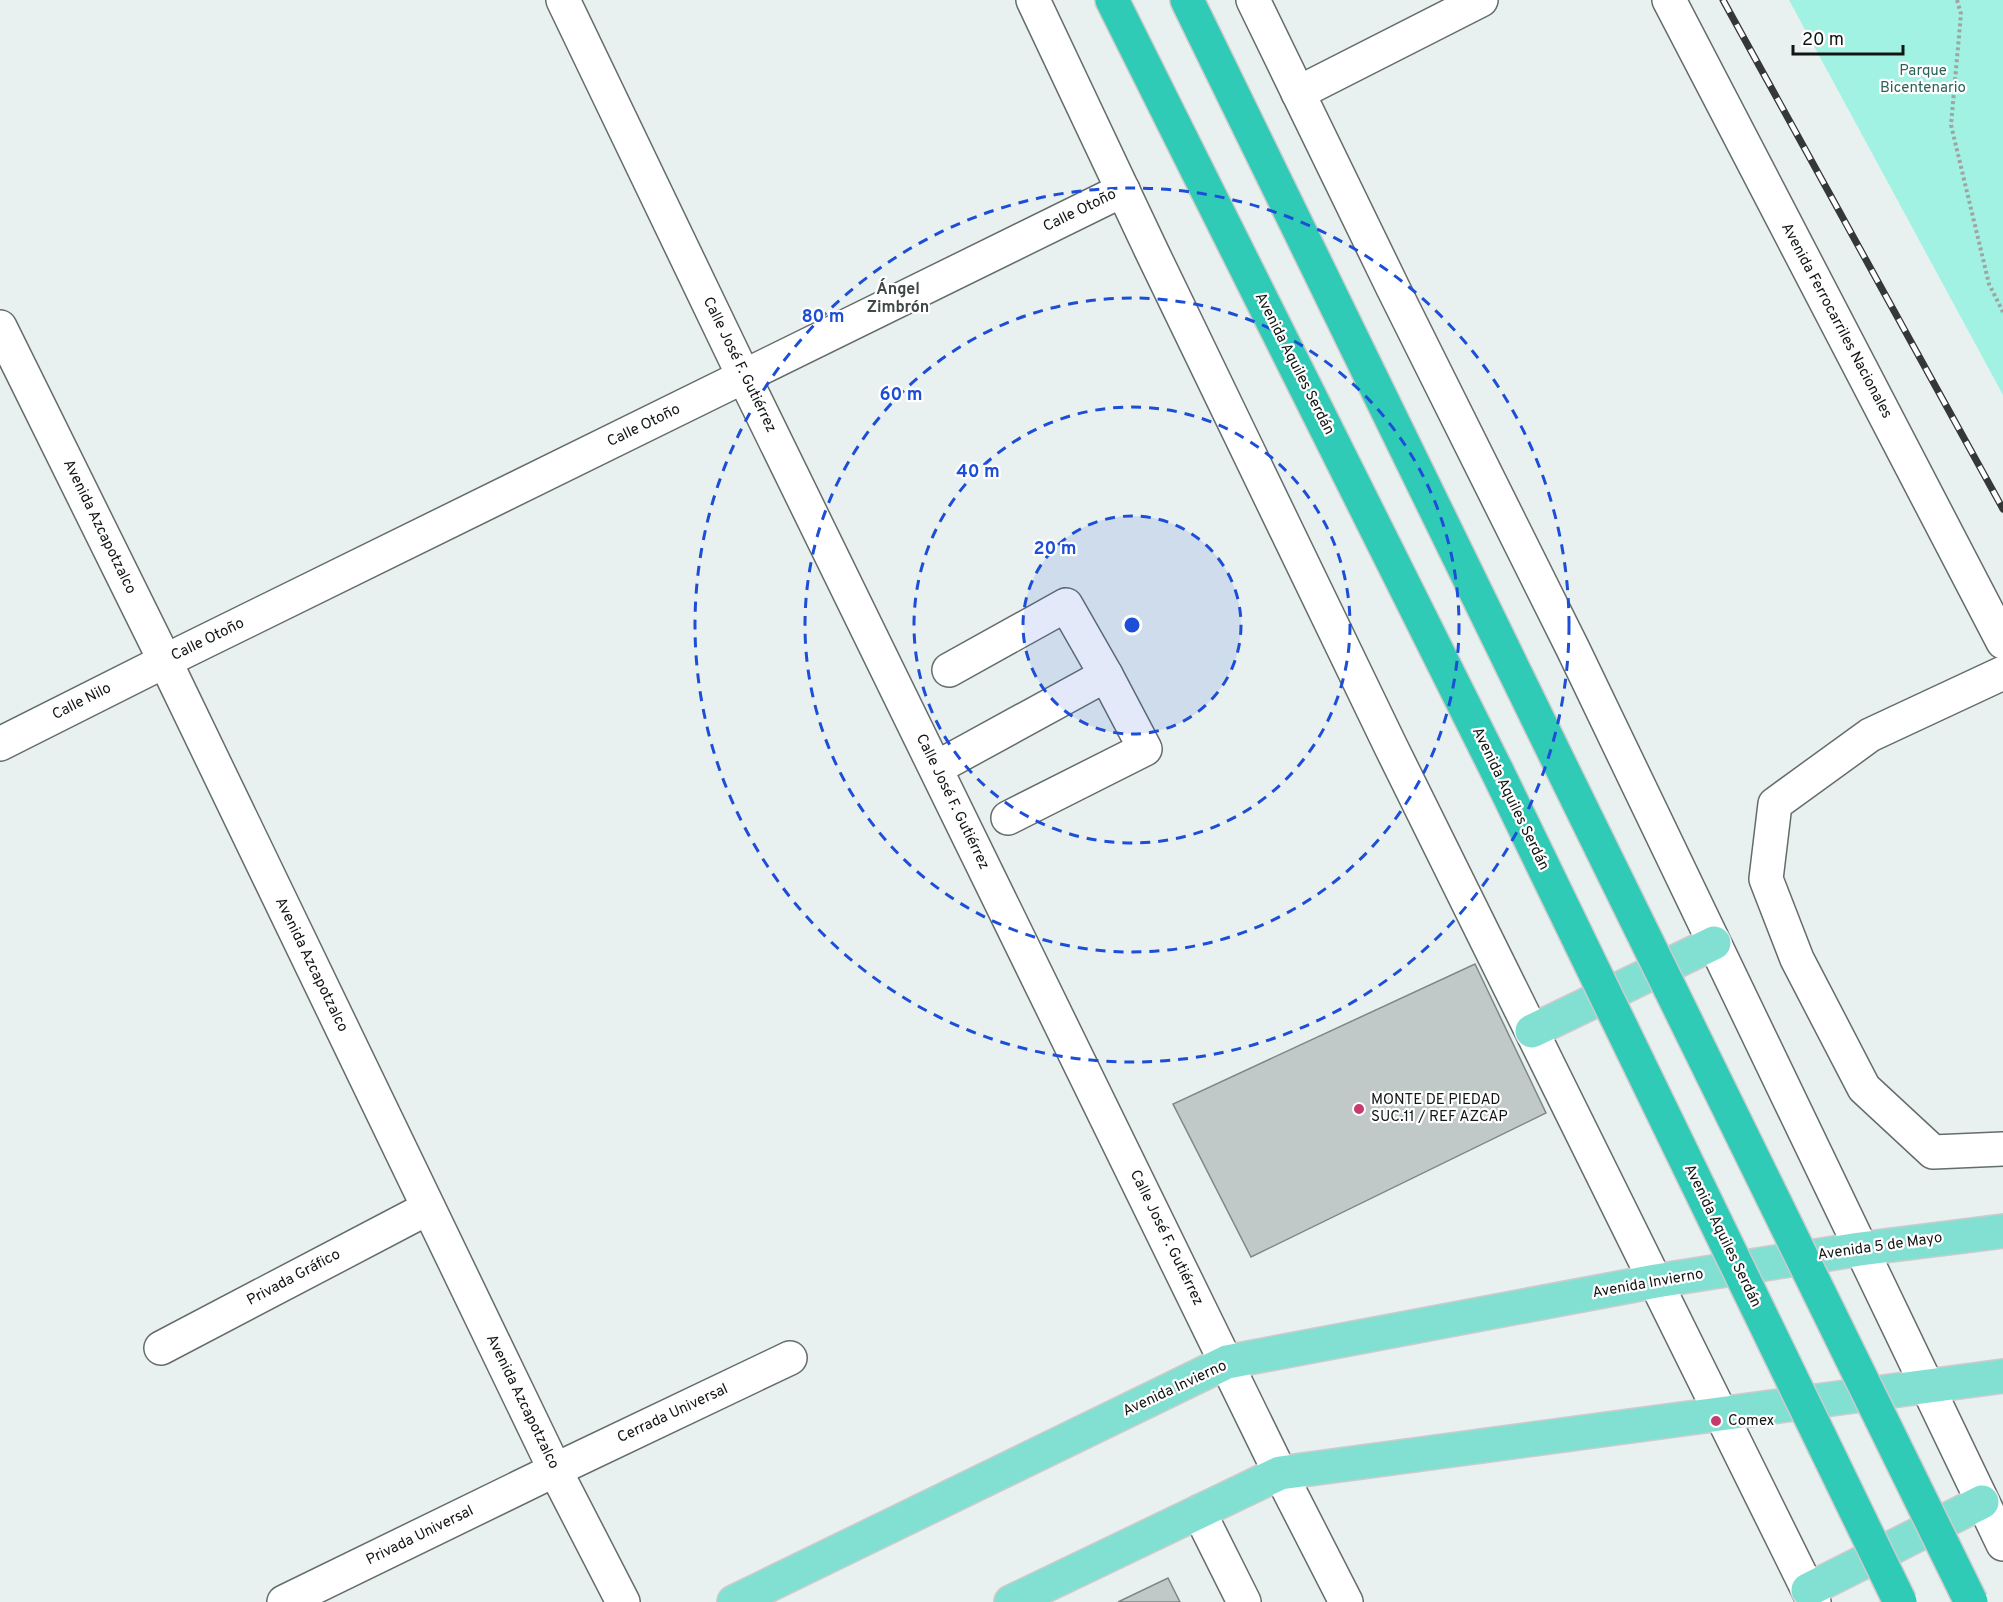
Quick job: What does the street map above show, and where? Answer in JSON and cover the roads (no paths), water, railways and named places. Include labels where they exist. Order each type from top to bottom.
[{"type":"highway","name":"Avenida Aquiles Serdán","points":[[1112,0],[1497,771],[1900,1602]]},
{"type":"highway","points":[[1187,0],[1971,1602]]},
{"type":"highway","points":[[1204,0],[1209,45]]},
{"type":"main road","points":[[1532,1031],[1714,943]]},
{"type":"main road","name":"Avenida 5 de Mayo","points":[[1758,1265],[1860,1249],[2003,1231]]},
{"type":"main road","name":"Avenida Invierno","points":[[734,1602],[1227,1362],[1656,1281],[1758,1265]]},
{"type":"main road","points":[[1011,1602],[1280,1473],[2003,1376]]},
{"type":"main road","points":[[1811,1596],[1982,1502]]},
{"type":"street","name":"Calle José F. Gutiérrez","points":[[563,0],[744,377],[1280,1473],[1346,1602]]},
{"type":"street","points":[[1033,0],[1391,747],[1811,1596]]},
{"type":"street","points":[[1253,0],[1573,649],[2003,1544]]},
{"type":"street","points":[[1298,93],[1481,0]]},
{"type":"street","name":"Avenida Ferrocarriles Nacionales","points":[[1669,0],[2003,642]]},
{"type":"street","name":"Calle Otoño","points":[[165,661],[1123,190]]},
{"type":"street","name":"Avenida Azcapotzalco","points":[[0,327],[165,661],[555,1470],[623,1602]]},
{"type":"street","points":[[949,670],[1066,605],[1145,749],[1008,818]]},
{"type":"street","name":"Calle Nilo","points":[[0,744],[165,661]]},
{"type":"street","points":[[2003,673],[1870,735],[1775,804],[1766,879],[1797,959],[1864,1088],[1933,1152],[2003,1149]]},
{"type":"street","points":[[936,768],[1106,675]]},
{"type":"street","name":"Privada Gráfico","points":[[161,1348],[428,1208]]},
{"type":"street","name":"Cerrada Universal","points":[[555,1470],[790,1358]]},
{"type":"street","name":"Privada Universal","points":[[284,1602],[555,1470]]},
{"type":"street","points":[[1199,1512],[1244,1602]]},
{"type":"railway","points":[[1723,0],[2003,509]]},
{"type":"place","name":"MONTE DE PIEDAD SUC.11 / REF AZCAP","points":[[1359,1109]]},
{"type":"place","name":"Comex","points":[[1716,1421]]},
{"type":"district","name":"Ángel Zimbrón","points":[[898,299]]},
{"type":"park label","name":"Parque Bicentenario","points":[[1923,80]]}]
